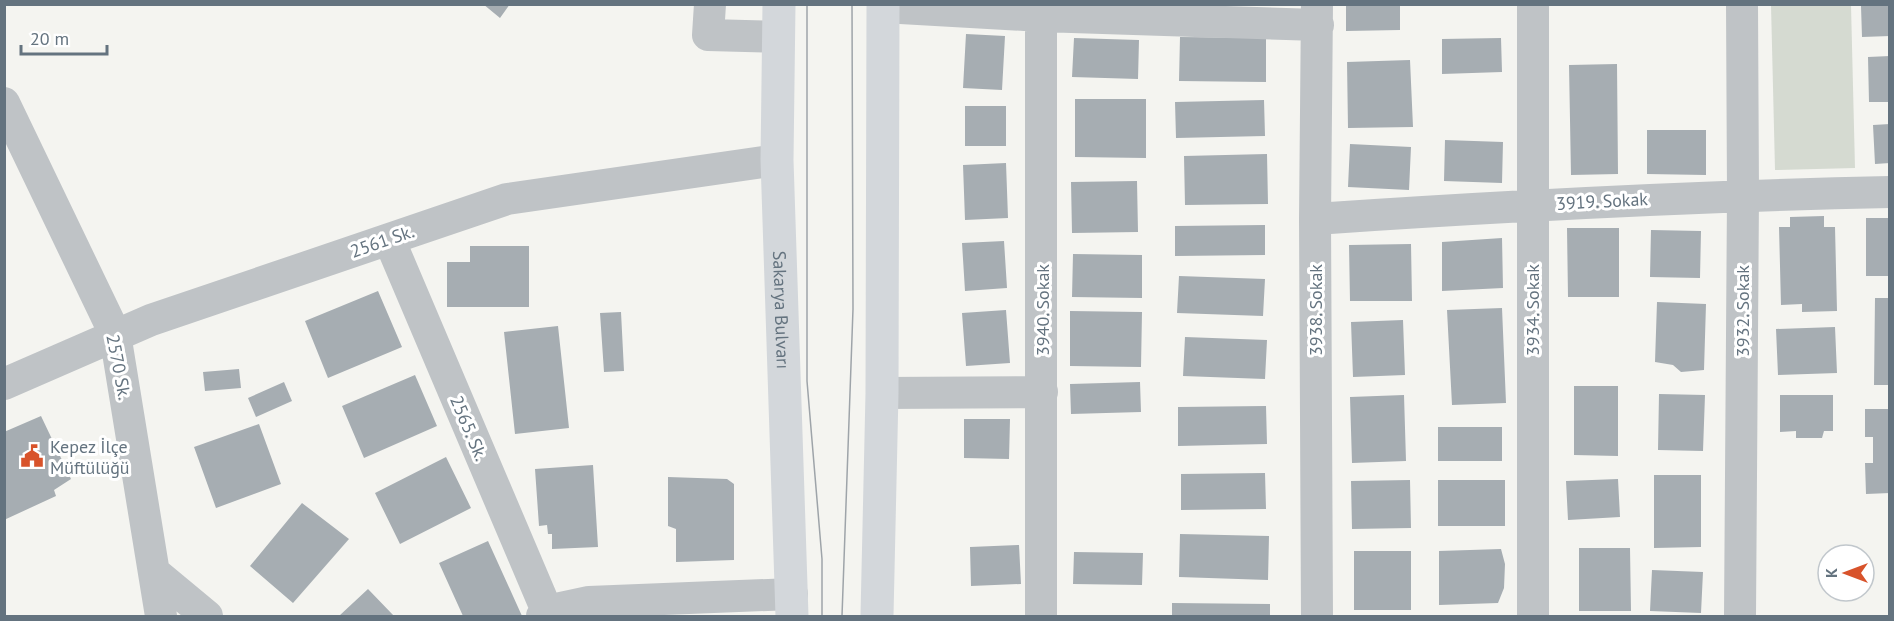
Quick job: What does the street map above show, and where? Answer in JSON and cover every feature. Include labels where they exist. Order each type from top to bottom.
[{"type":"main road","name":"Sakarya Bulvarı","points":[[779,4],[777,160],[785,609]]},
{"type":"main road","points":[[877,616],[882,393],[883,6]]},
{"type":"street","points":[[710,4],[708,35],[778,37]]},
{"type":"street","name":"3934. Sokak","points":[[1533,4],[1533,616]]},
{"type":"street","name":"3932. Sokak","points":[[1740,616],[1742,4]]},
{"type":"street","points":[[883,6],[1317,15]]},
{"type":"street","name":"3940. Sokak","points":[[1041,10],[1041,616]]},
{"type":"street","name":"3938. Sokak","points":[[1317,15],[1314,219],[1317,616]]},
{"type":"street","name":"2570 Sk.","points":[[4,103],[115,334],[161,616]]},
{"type":"street","name":"2561 Sk.","points":[[4,384],[151,320],[507,199],[777,160]]},
{"type":"street","name":"3919. Sokak","points":[[1314,219],[1532,205],[1743,195],[1890,192]]},
{"type":"street","name":"2565. Sk.","points":[[389,239],[545,614]]},
{"type":"street","points":[[882,393],[1042,392]]},
{"type":"street","points":[[154,572],[207,616]]},
{"type":"street","points":[[545,614],[589,602],[785,609]]},
{"type":"shaded area","points":[[1771,5],[1851,5],[1855,168],[1775,170]]},
{"type":"building","points":[[483,4],[510,4],[500,18]]},
{"type":"building","points":[[1346,4],[1400,4],[1400,30],[1346,31]]},
{"type":"building","points":[[1890,5],[1890,36],[1862,37],[1861,6]]},
{"type":"building","points":[[966,34],[1005,36],[1002,90],[963,88]]},
{"type":"building","points":[[1180,37],[1266,38],[1266,82],[1179,81]]},
{"type":"building","points":[[1074,38],[1139,40],[1138,79],[1072,77]]},
{"type":"building","points":[[1501,38],[1502,72],[1442,74],[1442,39]]},
{"type":"building","points":[[1890,56],[1890,102],[1869,102],[1868,57]]},
{"type":"building","points":[[1410,60],[1413,127],[1348,128],[1347,62]]},
{"type":"building","points":[[1617,64],[1618,174],[1571,175],[1569,65]]},
{"type":"building","points":[[1075,99],[1146,99],[1146,158],[1075,157]]},
{"type":"building","points":[[1264,100],[1265,136],[1176,138],[1175,102]]},
{"type":"building","points":[[965,106],[1006,106],[1006,146],[965,146]]},
{"type":"building","points":[[1890,124],[1890,163],[1875,164],[1873,125]]},
{"type":"building","points":[[1647,130],[1706,130],[1706,175],[1647,174]]},
{"type":"building","points":[[1445,140],[1503,142],[1502,183],[1444,181]]},
{"type":"building","points":[[1350,144],[1411,147],[1409,190],[1348,187]]},
{"type":"building","points":[[1267,154],[1268,204],[1185,205],[1184,156]]},
{"type":"building","points":[[1006,163],[1008,218],[965,220],[963,165]]},
{"type":"building","points":[[1137,181],[1138,232],[1072,233],[1071,182]]},
{"type":"building","points":[[1824,216],[1824,227],[1835,227],[1837,311],[1802,312],[1802,304],[1781,305],[1779,227],[1790,227],[1790,217]]},
{"type":"building","points":[[1866,218],[1890,218],[1890,276],[1866,276]]},
{"type":"building","points":[[1265,225],[1265,255],[1175,256],[1175,226]]},
{"type":"building","points":[[1567,228],[1619,228],[1619,297],[1568,297]]},
{"type":"building","points":[[1651,230],[1701,231],[1700,278],[1650,277]]},
{"type":"building","points":[[1502,238],[1503,288],[1442,291],[1442,242]]},
{"type":"building","points":[[1004,241],[1007,288],[965,291],[962,243]]},
{"type":"building","points":[[1411,244],[1412,301],[1350,301],[1349,245]]},
{"type":"building","points":[[470,246],[529,246],[529,307],[447,307],[447,262],[470,262]]},
{"type":"building","points":[[1073,254],[1142,255],[1142,298],[1072,297]]},
{"type":"building","points":[[1179,276],[1265,279],[1263,316],[1177,313]]},
{"type":"building","points":[[378,291],[402,347],[328,378],[305,321]]},
{"type":"building","points":[[1875,298],[1890,298],[1890,385],[1874,385]]},
{"type":"building","points":[[1657,302],[1706,304],[1704,370],[1681,372],[1673,365],[1655,362]]},
{"type":"building","points":[[1502,308],[1506,403],[1452,405],[1447,310]]},
{"type":"building","points":[[1006,310],[1010,363],[966,366],[962,313]]},
{"type":"building","points":[[1070,311],[1142,312],[1141,367],[1070,366]]},
{"type":"building","points":[[621,312],[624,371],[604,372],[600,313]]},
{"type":"building","points":[[1403,320],[1405,375],[1353,377],[1351,322]]},
{"type":"building","points":[[558,326],[569,428],[515,434],[504,332]]},
{"type":"building","points":[[1835,327],[1837,373],[1778,375],[1776,329]]},
{"type":"building","points":[[1185,337],[1267,340],[1265,379],[1183,376]]},
{"type":"building","points":[[239,369],[241,388],[205,391],[203,372]]},
{"type":"building","points":[[415,375],[437,426],[364,458],[342,406]]},
{"type":"building","points":[[284,382],[292,401],[256,417],[248,398]]},
{"type":"building","points":[[1140,382],[1141,412],[1071,414],[1070,384]]},
{"type":"building","points":[[1574,386],[1618,386],[1618,456],[1574,455]]},
{"type":"building","points":[[1659,394],[1705,395],[1703,451],[1658,450]]},
{"type":"building","points":[[1404,395],[1406,461],[1352,463],[1350,397]]},
{"type":"building","points":[[1780,395],[1833,395],[1833,431],[1824,431],[1822,438],[1796,438],[1796,431],[1780,432]]},
{"type":"building","points":[[1266,406],[1267,444],[1178,446],[1178,407]]},
{"type":"building","points":[[1865,409],[1890,409],[1890,493],[1866,494],[1865,463],[1873,463],[1873,437],[1865,437]]},
{"type":"building","name":"Kepez İlçe Müftülüğü","points":[[41,416],[71,479],[54,490],[56,496],[4,520],[4,432]]},
{"type":"building","points":[[964,419],[1010,419],[1009,459],[964,458]]},
{"type":"building","points":[[259,424],[281,484],[216,508],[194,447]]},
{"type":"building","points":[[1438,427],[1502,427],[1502,461],[1438,461]]},
{"type":"building","points":[[446,457],[471,508],[400,544],[375,493]]},
{"type":"building","points":[[593,465],[598,547],[552,549],[552,534],[548,534],[547,525],[539,526],[535,469]]},
{"type":"building","points":[[1265,473],[1266,509],[1181,510],[1181,474]]},
{"type":"building","points":[[1654,475],[1701,475],[1701,547],[1654,548]]},
{"type":"building","points":[[668,477],[727,479],[734,484],[734,560],[676,562],[676,529],[668,526]]},
{"type":"building","points":[[1618,479],[1620,517],[1568,520],[1566,481]]},
{"type":"building","points":[[1410,480],[1411,528],[1352,529],[1351,481]]},
{"type":"building","points":[[1438,480],[1505,480],[1505,526],[1438,526]]},
{"type":"building","points":[[302,503],[349,539],[293,603],[250,566]]},
{"type":"building","points":[[1180,534],[1269,536],[1268,580],[1179,577]]},
{"type":"building","points":[[488,541],[522,616],[463,616],[439,563]]},
{"type":"building","points":[[1019,545],[1021,584],[971,586],[970,547]]},
{"type":"building","points":[[1579,548],[1630,548],[1631,611],[1579,611]]},
{"type":"building","points":[[1501,549],[1505,564],[1504,588],[1498,603],[1439,605],[1439,551]]},
{"type":"building","points":[[1354,551],[1411,551],[1411,610],[1354,610]]},
{"type":"building","points":[[1074,552],[1143,553],[1142,585],[1073,584]]},
{"type":"building","points":[[1652,570],[1703,572],[1701,613],[1650,611]]},
{"type":"building","points":[[368,589],[394,616],[339,616]]},
{"type":"building","points":[[1172,603],[1270,604],[1270,616],[1172,616]]},
{"type":"tram line","points":[[807,4],[807,381],[822,559],[822,616]]},
{"type":"tram line","points":[[842,616],[853,309],[852,4]]},
{"type":"place","name":"Kepez İlçe Müftülüğü","points":[[32,456]]}]
